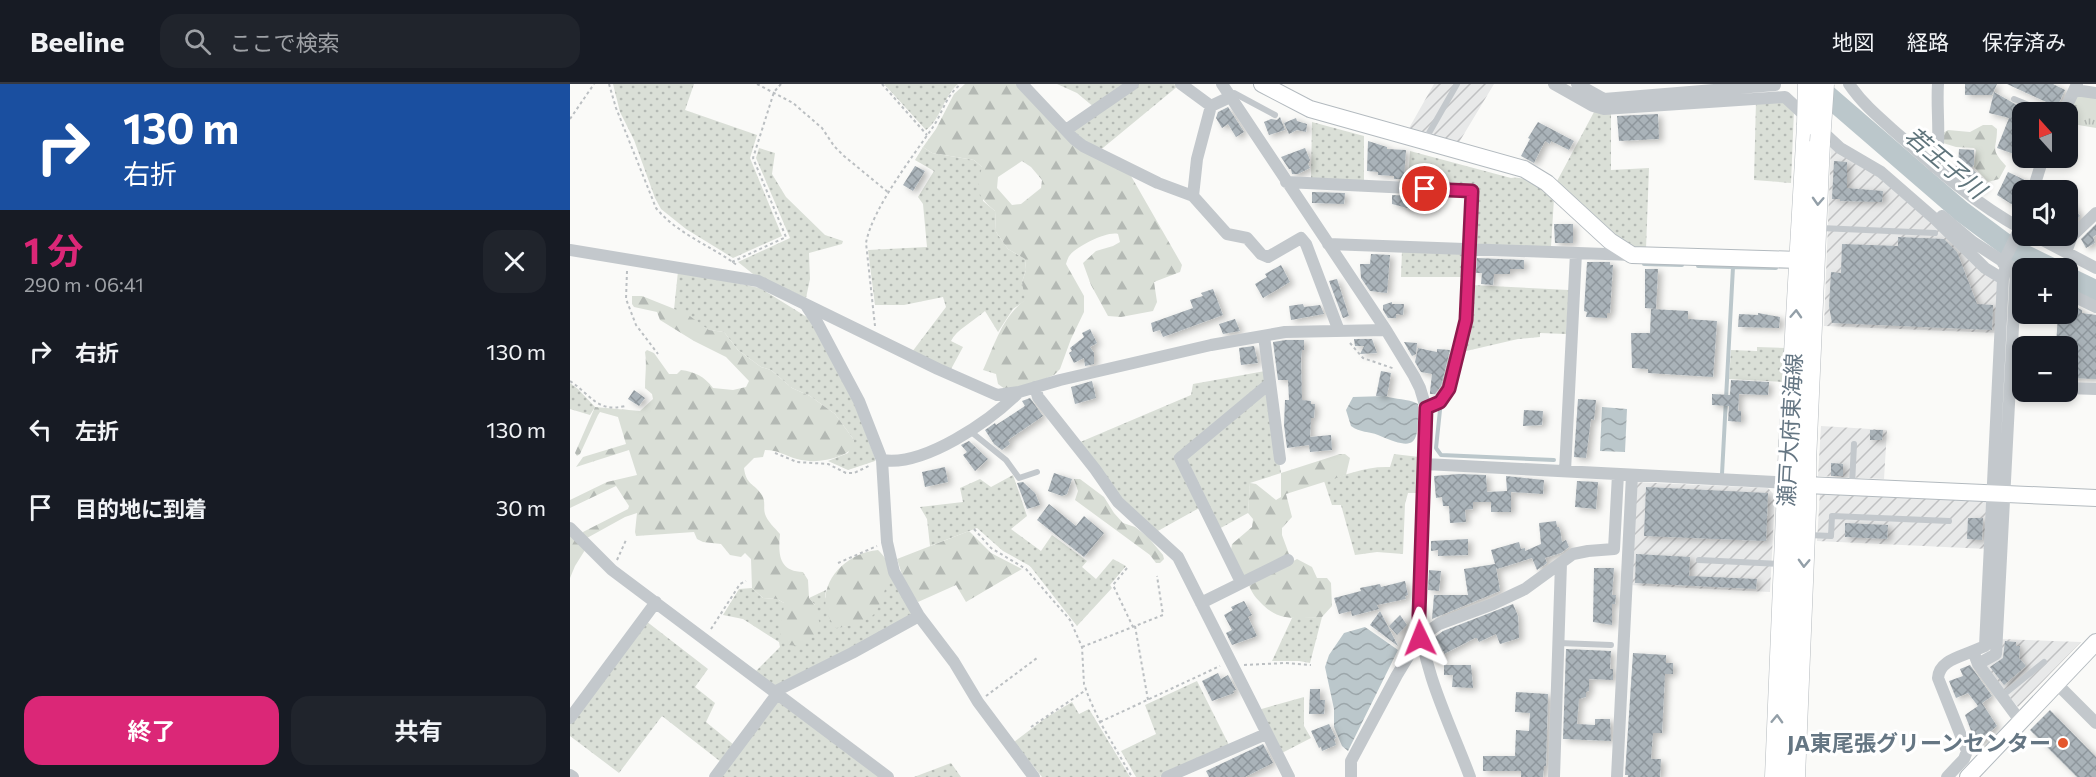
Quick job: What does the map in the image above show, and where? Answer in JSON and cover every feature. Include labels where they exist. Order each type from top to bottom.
[{"type":"main road","name":"瀬戸大府東海線","points":[[1795,777],[1805,535],[1796,484],[1799,260],[1808,84]]},
{"type":"main road","name":"瀬戸大府東海線","points":[[1775,777],[1784,564],[1796,484],[1817,228],[1824,84]]},
{"type":"street","points":[[1022,84],[1074,139],[1099,155],[1158,183],[1193,196],[1221,229],[1227,234],[1247,238],[1261,254],[1268,257],[1301,238],[1306,244],[1340,331]]},
{"type":"street","points":[[1066,130],[1132,84]]},
{"type":"street","points":[[1181,84],[1210,106]]},
{"type":"street","points":[[1222,84],[1386,330],[1420,388],[1426,408],[1420,638],[1428,668],[1470,777]]},
{"type":"street","points":[[1262,84],[1310,109],[1524,169],[1537,176],[1610,241],[1632,255]]},
{"type":"street","points":[[1554,84],[1593,106],[1604,109],[1785,97]]},
{"type":"street","points":[[1577,84],[1604,99],[1774,85],[1840,148],[1881,172],[1935,219],[1985,268],[2003,279]]},
{"type":"street","points":[[1849,84],[1859,99],[1934,167],[1995,214],[2012,222]]},
{"type":"street","points":[[1934,167],[1939,150],[1938,84]]},
{"type":"street","points":[[2069,102],[2076,87],[2096,93]]},
{"type":"street","points":[[1210,106],[1230,97]]},
{"type":"street","points":[[1193,196],[1197,159],[1210,106]]},
{"type":"street","points":[[1881,172],[1896,176],[1973,242],[2012,267],[2003,279],[1996,654],[1978,664]]},
{"type":"street","points":[[1286,182],[1472,191],[1466,320],[1449,389],[1440,402],[1426,408]]},
{"type":"street","points":[[2066,252],[2072,236],[2096,213]]},
{"type":"street","points":[[1328,244],[1799,260]]},
{"type":"street","points":[[2054,246],[2096,268]]},
{"type":"street","points":[[570,250],[758,281],[938,369],[997,395],[1019,392],[1211,345],[1285,332],[1386,330]]},
{"type":"street","points":[[1565,471],[1576,253]]},
{"type":"street","points":[[2078,298],[2096,307]]},
{"type":"street","points":[[806,306],[818,322],[859,401],[882,460],[887,542],[894,572],[919,616],[954,662],[978,702],[1034,777]]},
{"type":"street","points":[[1263,336],[1280,459]]},
{"type":"street","points":[[1241,582],[1180,458],[1269,384]]},
{"type":"street","points":[[1035,387],[1038,397],[1118,502],[1178,557],[1289,777]]},
{"type":"street","points":[[2078,388],[2096,389]]},
{"type":"street","points":[[882,460],[891,462],[917,456],[970,431],[1001,410],[1019,392]]},
{"type":"street","points":[[1947,777],[1964,759],[1967,751],[1938,674],[1942,666],[1985,646],[1999,494],[2013,402]]},
{"type":"street","points":[[1425,464],[1852,488],[2096,498]]},
{"type":"street","points":[[1351,777],[1350,761],[1420,638],[1439,624],[1493,604],[1525,589],[1573,555],[1614,549],[1618,474]]},
{"type":"street","points":[[1617,777],[1632,475]]},
{"type":"street","points":[[570,528],[612,570],[888,777]]},
{"type":"street","points":[[1201,603],[1288,560]]},
{"type":"street","points":[[1554,777],[1561,563]]},
{"type":"street","points":[[570,718],[656,602]]},
{"type":"street","points":[[715,777],[776,693],[919,616]]},
{"type":"street","points":[[1968,777],[2096,642]]},
{"type":"street","points":[[1973,651],[1978,664],[2021,722]]},
{"type":"street","points":[[2057,684],[2096,723]]},
{"type":"street","points":[[1167,777],[1266,734]]},
{"type":"lane","points":[[1425,140],[1457,84]]},
{"type":"lane","points":[[1230,97],[1234,93],[1275,115]]},
{"type":"lane","points":[[2014,99],[2021,102]]},
{"type":"lane","points":[[1817,228],[1935,233]]},
{"type":"lane","points":[[970,431],[1006,460],[1019,478],[1037,472]]},
{"type":"lane","points":[[1852,488],[1854,444]]},
{"type":"lane","points":[[1805,535],[1831,536],[1832,516],[1949,521]]},
{"type":"lane","points":[[1699,560],[1784,564]]},
{"type":"lane","points":[[1559,643],[1611,645]]},
{"type":"lane","points":[[2002,696],[2044,662]]},
{"type":"path","points":[[570,119],[594,84]]},
{"type":"path","points":[[609,84],[616,108],[656,208],[662,216],[758,281]]},
{"type":"path","points":[[758,84],[793,103],[822,128],[844,156],[889,193]]},
{"type":"path","points":[[732,262],[786,237],[753,158],[774,92],[781,84]]},
{"type":"path","points":[[882,84],[927,135]]},
{"type":"path","points":[[876,338],[867,234],[889,193],[940,117],[954,88],[961,84]]},
{"type":"path","points":[[628,260],[626,299],[636,325],[658,354]]},
{"type":"path","points":[[1340,331],[1363,358],[1414,376]]},
{"type":"path","points":[[570,381],[581,388],[594,402],[603,406],[625,406]]},
{"type":"path","points":[[775,453],[797,462],[828,464],[846,473],[854,473],[882,460]]},
{"type":"path","points":[[974,529],[991,548],[1026,569],[1070,620],[1082,647],[1086,690],[1100,722],[1132,777]]},
{"type":"path","points":[[612,570],[626,540]]},
{"type":"path","points":[[838,563],[887,542]]},
{"type":"path","points":[[1127,567],[1113,585],[1134,627],[1148,700]]},
{"type":"path","points":[[1082,647],[1163,615],[1156,576]]},
{"type":"path","points":[[704,639],[740,584],[746,581]]},
{"type":"path","points":[[978,702],[1037,658]]},
{"type":"path","points":[[1100,722],[1232,664],[1311,665]]},
{"type":"path","points":[[1031,727],[1086,690]]},
{"type":"shaded area","points":[[1434,84],[1494,84],[1458,144],[1408,130]]},
{"type":"shaded area","points":[[1831,144],[1880,175],[2000,281],[1998,333],[1824,326]]},
{"type":"shaded area","points":[[1821,426],[1887,430],[1884,479],[1818,476]]},
{"type":"shaded area","points":[[1634,482],[1768,488],[1775,496],[1770,592],[1629,585]]},
{"type":"shaded area","points":[[1820,492],[1990,500],[1988,549],[1817,541]]},
{"type":"shaded area","points":[[1999,639],[2081,642],[2018,707],[1984,667]]},
{"type":"green space","points":[[613,84],[694,84],[685,110],[757,135],[750,158],[782,236],[733,258],[686,229],[661,209],[634,140],[620,112]]},
{"type":"green space","points":[[884,84],[958,84],[926,130]]},
{"type":"green space","points":[[965,84],[1018,84],[1066,137],[1131,176],[1182,265],[1180,272],[1154,282],[1157,302],[1153,311],[1121,317],[1108,316],[1091,285],[1083,263],[1096,251],[1120,242],[1118,234],[1100,237],[1074,251],[1066,264],[1084,296],[1084,312],[1060,369],[1054,375],[1017,388],[1005,389],[998,384],[996,374],[983,370],[1010,314],[1025,300],[1022,282],[1026,270],[1025,259],[1008,249],[996,232],[995,211],[979,192],[982,167],[974,160],[932,153],[923,147],[936,129],[954,94]],"holes":[[[1022,161],[1031,167],[1042,180],[1041,188],[1021,204],[1012,205],[997,188],[998,177]]]},
{"type":"green space","points":[[1057,84],[1128,84],[1095,108],[1077,93]]},
{"type":"green space","points":[[1137,84],[1174,84],[1178,86],[1098,152],[1072,130]]},
{"type":"green space","points":[[2080,95],[2096,98],[2096,128],[2078,125],[2078,102],[2072,102]]},
{"type":"green space","points":[[1782,100],[1794,110],[1791,183],[1754,180],[1756,101]]},
{"type":"green space","points":[[1594,112],[1611,113],[1611,170],[1649,168],[1646,249],[1630,247],[1556,183]]},
{"type":"green space","points":[[1312,122],[1364,136],[1364,182],[1311,178]]},
{"type":"green space","points":[[1983,125],[1992,125],[1997,129],[1995,149],[2006,166],[1999,179],[1988,182],[1974,167],[1976,150],[1974,148],[1956,147],[1943,143],[1943,133],[1948,130],[1970,132]]},
{"type":"green space","points":[[923,147],[932,153],[974,160],[982,167],[983,201],[995,211],[996,232],[1008,249],[1025,259],[1026,270],[1022,282],[1026,300],[1013,309],[998,332],[985,311],[957,333],[951,341],[963,347],[950,371],[912,352],[946,307],[943,297],[904,305],[875,305],[868,250],[927,247],[923,204],[918,197],[934,171],[915,160]]},
{"type":"green space","points":[[759,148],[775,153],[772,174],[786,197],[825,235],[843,241],[842,244],[809,253],[810,279],[806,298],[753,274],[738,262],[790,238],[756,158]]},
{"type":"green space","points":[[1410,151],[1511,178],[1524,179],[1540,187],[1554,198],[1551,247],[1472,244],[1475,187],[1408,184]]},
{"type":"green space","points":[[1402,251],[1466,252],[1465,277],[1401,277]]},
{"type":"green space","points":[[678,271],[760,288],[810,319],[855,405],[875,461],[848,470],[828,461],[848,453],[854,440],[835,414],[810,396],[792,388],[771,370],[761,367],[738,350],[724,332],[709,330],[674,310]]},
{"type":"green space","points":[[1471,285],[1569,290],[1566,334],[1540,333],[1540,337],[1518,339],[1462,352]]},
{"type":"green space","points":[[632,296],[642,296],[687,314],[709,330],[724,332],[738,350],[761,367],[771,370],[792,388],[810,396],[835,414],[854,440],[848,452],[829,459],[814,461],[765,450],[763,457],[754,458],[744,468],[748,481],[763,498],[766,517],[780,534],[779,549],[782,560],[789,569],[803,572],[808,580],[809,598],[815,605],[821,629],[801,646],[787,645],[783,640],[780,626],[784,603],[777,599],[763,598],[752,588],[751,559],[745,553],[741,557],[730,555],[721,544],[703,542],[697,539],[694,532],[636,536],[637,513],[587,538],[583,535],[583,532],[628,509],[629,506],[616,486],[570,508],[570,500],[607,482],[637,475],[629,450],[576,467],[583,457],[626,444],[618,417],[600,412],[580,454],[577,456],[575,453],[595,407],[640,411],[653,399],[652,394],[645,388],[645,352],[647,350],[654,353],[669,374],[677,374],[681,370],[691,372],[699,375],[713,388],[733,390],[746,387],[749,381],[726,357],[660,320],[657,312],[634,307]]},
{"type":"green space","points":[[1757,347],[1785,348],[1783,382],[1729,379],[1731,350],[1757,351]]},
{"type":"green space","points":[[1265,371],[1267,383],[1179,455],[1201,507],[1156,532],[1122,503],[1078,443],[1191,395],[1193,384]]},
{"type":"green space","points":[[570,383],[595,407],[590,415],[570,409]]},
{"type":"green space","points":[[1268,389],[1281,473],[1250,483],[1248,513],[1217,530],[1184,461]]},
{"type":"green space","points":[[1345,454],[1350,458],[1346,475],[1286,494],[1292,517],[1282,528],[1282,535],[1288,557],[1245,578],[1231,550],[1232,544],[1252,527],[1253,519],[1248,513],[1250,483],[1256,484],[1276,500],[1281,497],[1281,473]]},
{"type":"green space","points":[[1394,454],[1419,457],[1419,493],[1408,493],[1405,504],[1403,554],[1377,552],[1355,555],[1341,505],[1332,505],[1324,481],[1364,469],[1390,467]]},
{"type":"green space","points":[[1013,475],[1027,516],[1011,529],[1041,551],[1052,535],[1087,561],[1082,567],[1096,579],[1113,559],[1126,566],[1110,585],[1112,588],[1077,626],[1030,566],[1003,551],[977,528],[930,546],[927,519],[920,507],[963,502],[960,488],[980,479],[991,487]]},
{"type":"green space","points":[[1074,479],[1080,479],[1104,497],[1123,523],[1135,527],[1148,537],[1164,559],[1156,563],[1150,555],[1075,500],[1078,491]]},
{"type":"green space","points":[[969,531],[991,553],[1022,569],[966,602],[956,585],[918,602],[905,584],[897,559]]},
{"type":"green space","points":[[570,532],[585,550],[570,578]]},
{"type":"green space","points":[[878,550],[886,559],[888,571],[879,607],[872,616],[864,621],[836,628],[828,615],[825,602],[832,577],[851,559]]},
{"type":"green space","points":[[1297,559],[1312,567],[1317,578],[1327,578],[1331,583],[1332,606],[1322,617],[1283,617],[1263,605],[1250,588],[1249,585]]},
{"type":"green space","points":[[888,567],[912,615],[910,619],[775,687],[755,672],[780,647],[779,642],[743,619],[723,615],[739,589],[752,588],[763,598],[777,599],[784,603],[784,607],[815,605],[809,598],[826,590],[825,597],[843,627],[855,623]]},
{"type":"green space","points":[[1322,617],[1310,663],[1272,661],[1292,618]]},
{"type":"green space","points":[[646,621],[708,669],[695,687],[715,703],[706,722],[734,745],[721,762],[662,716],[619,773],[570,736],[570,722]]},
{"type":"green space","points":[[1197,681],[1229,745],[1160,777],[1136,777],[1121,751],[1156,734],[1145,705]]},
{"type":"green space","points":[[1304,697],[1304,726],[1311,738],[1280,754],[1258,710]]},
{"type":"green space","points":[[775,699],[884,777],[718,777]]},
{"type":"green space","points":[[1072,702],[1079,714],[1089,709],[1130,777],[1042,777],[1014,742],[1047,717]]},
{"type":"green space","points":[[951,763],[961,777],[914,777]]},
{"type":"water","points":[[1385,396],[1418,404],[1418,428],[1413,441],[1402,443],[1351,426],[1346,410],[1353,397]]},
{"type":"water","points":[[1602,407],[1627,409],[1625,452],[1600,451]]},
{"type":"water","points":[[1365,627],[1398,650],[1348,751],[1342,746],[1334,727],[1334,709],[1325,667],[1329,655],[1344,633]]},
{"type":"building","points":[[1965,84],[1997,84],[1992,95],[1965,95]]},
{"type":"building","points":[[2007,84],[2053,84],[2065,90],[2059,102],[2046,102]]},
{"type":"building","points":[[1994,92],[2012,102],[2012,153],[1997,148],[2009,118],[1989,113]]},
{"type":"building","points":[[1228,107],[1244,132],[1236,137],[1228,124],[1222,128],[1216,118],[1218,112]]},
{"type":"building","points":[[1658,114],[1659,139],[1619,141],[1617,116]]},
{"type":"building","points":[[1280,117],[1285,130],[1269,135],[1264,122],[1271,119],[1277,120]]},
{"type":"building","points":[[1296,118],[1297,121],[1307,124],[1306,132],[1297,130],[1289,134],[1284,123]]},
{"type":"building","points":[[1538,122],[1574,141],[1569,150],[1551,141],[1550,144],[1545,141],[1534,163],[1521,156]]},
{"type":"building","points":[[1368,141],[1387,147],[1387,149],[1406,150],[1404,179],[1394,179],[1394,176],[1378,175],[1378,172],[1367,171]]},
{"type":"building","points":[[1305,148],[1310,160],[1308,164],[1310,168],[1298,174],[1292,174],[1291,169],[1281,157]]},
{"type":"building","points":[[1959,149],[1974,150],[1974,165],[1971,168],[1987,183],[1979,192],[1947,166],[1958,166]]},
{"type":"building","points":[[1834,161],[1847,162],[1847,188],[1883,191],[1882,202],[1832,199]]},
{"type":"building","points":[[915,166],[925,171],[913,191],[903,185]]},
{"type":"building","points":[[2008,172],[2025,180],[2012,180],[2012,204],[1997,195]]},
{"type":"building","points":[[1312,192],[1345,193],[1344,204],[1312,203]]},
{"type":"building","points":[[1392,195],[1412,196],[1411,209],[1392,204]]},
{"type":"building","points":[[1554,224],[1573,224],[1573,243],[1555,243]]},
{"type":"building","points":[[2096,224],[2096,235],[2093,237],[2095,243],[2086,248],[2081,239]]},
{"type":"building","points":[[1898,237],[1944,239],[1957,252],[1977,304],[1993,305],[1992,330],[1832,323],[1829,306],[1831,272],[1841,273],[1842,244],[1898,246]]},
{"type":"building","points":[[1371,254],[1390,255],[1387,293],[1370,291],[1361,278],[1360,264],[1370,264]]},
{"type":"building","points":[[1477,258],[1524,260],[1524,269],[1510,269],[1510,274],[1494,274],[1493,285],[1481,284],[1482,273],[1476,273]]},
{"type":"building","points":[[1587,262],[1610,262],[1610,265],[1613,265],[1610,313],[1607,313],[1607,318],[1586,317],[1587,312],[1584,311]]},
{"type":"building","points":[[1281,265],[1290,282],[1263,298],[1255,284],[1267,277],[1265,274]]},
{"type":"building","points":[[1645,269],[1658,269],[1656,309],[1645,308]]},
{"type":"building","points":[[1337,279],[1349,316],[1343,318],[1329,281]]},
{"type":"building","points":[[1213,289],[1223,315],[1163,337],[1160,330],[1153,332],[1151,323],[1193,308],[1190,300],[1203,296],[1201,293]]},
{"type":"building","points":[[1392,302],[1392,304],[1404,304],[1403,315],[1396,314],[1396,318],[1388,318],[1383,305]]},
{"type":"building","points":[[1303,304],[1304,307],[1320,305],[1324,314],[1291,320],[1289,306]]},
{"type":"building","points":[[2078,308],[2082,310],[2082,313],[2096,315],[2096,379],[2078,378],[2078,336],[2057,336],[2057,324],[2078,324]]},
{"type":"building","points":[[1651,309],[1688,311],[1688,319],[1717,321],[1713,377],[1648,373],[1648,369],[1632,368],[1631,333],[1650,333]]},
{"type":"building","points":[[1758,313],[1780,317],[1779,328],[1738,327],[1739,314],[1758,315]]},
{"type":"building","points":[[1235,319],[1240,331],[1223,334],[1219,324]]},
{"type":"building","points":[[1090,329],[1097,343],[1090,347],[1094,353],[1094,364],[1085,366],[1084,358],[1074,363],[1069,353],[1072,351],[1070,348],[1084,337],[1082,333]]},
{"type":"building","points":[[1354,339],[1372,339],[1377,353],[1360,354],[1364,346],[1355,346]]},
{"type":"building","points":[[1304,340],[1301,359],[1302,400],[1315,404],[1314,418],[1311,418],[1310,437],[1331,435],[1332,450],[1310,452],[1309,445],[1287,448],[1284,425],[1285,400],[1289,400],[1288,380],[1278,380],[1273,342]]},
{"type":"building","points":[[1404,342],[1417,343],[1416,354],[1412,356]]},
{"type":"building","points":[[1254,346],[1258,363],[1241,365],[1239,348]]},
{"type":"building","points":[[1418,348],[1437,352],[1437,349],[1450,350],[1441,386],[1435,394],[1430,394],[1432,374],[1421,372],[1415,362]]},
{"type":"building","points":[[1381,371],[1391,373],[1387,396],[1376,396]]},
{"type":"building","points":[[1731,380],[1769,382],[1768,395],[1739,394],[1738,411],[1741,411],[1741,422],[1728,421],[1729,406],[1712,405],[1712,394],[1730,395]]},
{"type":"building","points":[[1092,381],[1096,398],[1075,404],[1071,387]]},
{"type":"building","points":[[634,390],[645,398],[639,406],[628,399]]},
{"type":"building","points":[[1030,398],[1043,416],[1008,440],[1010,444],[1002,450],[994,444],[985,430],[1025,406],[1022,401]]},
{"type":"building","points":[[1578,399],[1596,400],[1586,458],[1574,457]]},
{"type":"building","points":[[1524,410],[1543,411],[1542,425],[1523,426]]},
{"type":"building","points":[[1870,430],[1883,430],[1882,440],[1870,440]]},
{"type":"building","points":[[969,441],[988,459],[975,471],[963,455],[967,452],[961,445]]},
{"type":"building","points":[[1831,463],[1843,464],[1843,476],[1831,476]]},
{"type":"building","points":[[945,467],[948,482],[925,487],[922,472]]},
{"type":"building","points":[[1054,473],[1072,479],[1067,494],[1062,496],[1048,491]]},
{"type":"building","points":[[1486,475],[1487,492],[1507,491],[1506,476],[1544,480],[1543,494],[1511,492],[1511,512],[1491,512],[1491,502],[1473,502],[1473,509],[1465,510],[1466,522],[1450,523],[1449,506],[1443,506],[1442,497],[1436,498],[1434,476]]},
{"type":"building","points":[[1577,481],[1598,482],[1596,509],[1575,507]]},
{"type":"building","points":[[1023,482],[1035,493],[1040,505],[1027,509],[1017,483]]},
{"type":"building","points":[[1646,487],[1768,493],[1766,541],[1644,536]]},
{"type":"building","points":[[1049,504],[1076,526],[1084,516],[1104,533],[1084,557],[1037,520]]},
{"type":"building","points":[[1968,518],[1983,518],[1982,540],[1967,539]]},
{"type":"building","points":[[1556,521],[1562,542],[1566,540],[1569,547],[1561,553],[1545,558],[1547,563],[1537,570],[1532,558],[1497,569],[1496,567],[1500,591],[1432,619],[1434,595],[1468,595],[1464,569],[1495,564],[1491,550],[1519,542],[1521,549],[1525,548],[1525,551],[1541,544],[1539,523]]},
{"type":"building","points":[[1845,523],[1888,525],[1887,539],[1845,537]]},
{"type":"building","points":[[1468,539],[1468,555],[1438,556],[1438,550],[1431,551],[1431,541]]},
{"type":"building","points":[[1636,554],[1690,557],[1689,576],[1757,579],[1756,589],[1635,583]]},
{"type":"building","points":[[1594,568],[1614,568],[1612,595],[1616,595],[1615,604],[1612,604],[1612,625],[1593,622]]},
{"type":"building","points":[[1429,570],[1441,571],[1439,591],[1428,590]]},
{"type":"building","points":[[1405,581],[1408,595],[1405,596],[1406,599],[1377,605],[1379,609],[1352,616],[1351,611],[1339,614],[1334,598],[1361,591],[1360,588],[1380,584],[1381,587]]},
{"type":"building","points":[[1244,601],[1252,615],[1248,617],[1257,636],[1232,645],[1226,633],[1232,630],[1224,615],[1233,610],[1231,607]]},
{"type":"building","points":[[1513,604],[1518,616],[1519,638],[1500,644],[1496,634],[1479,642],[1475,638],[1444,654],[1444,651],[1438,654],[1431,640],[1443,631]]},
{"type":"building","points":[[1380,611],[1398,646],[1370,625]]},
{"type":"building","points":[[1400,615],[1407,625],[1397,635],[1389,626]]},
{"type":"building","points":[[2005,641],[2016,642],[2016,646],[2020,646],[2019,658],[2026,666],[2004,685],[1990,667],[2003,658]]},
{"type":"building","points":[[1566,649],[1611,651],[1610,669],[1613,669],[1613,680],[1589,679],[1589,691],[1586,692],[1586,697],[1579,699],[1577,724],[1595,725],[1595,719],[1610,719],[1611,741],[1563,739]]},
{"type":"building","points":[[1633,653],[1666,655],[1666,663],[1673,663],[1673,674],[1665,674],[1662,733],[1653,733],[1651,759],[1661,759],[1660,777],[1628,777],[1625,775]]},
{"type":"building","points":[[1444,665],[1471,665],[1473,688],[1452,687],[1453,675],[1444,675]]},
{"type":"building","points":[[1970,665],[1992,696],[1982,703],[1997,726],[1977,746],[1965,715],[1978,706],[1968,693],[1956,698],[1949,681],[1963,676],[1960,669]]},
{"type":"building","points":[[1218,673],[1221,679],[1228,675],[1236,690],[1233,691],[1234,693],[1212,701],[1202,681]]},
{"type":"building","points":[[1310,689],[1320,689],[1320,700],[1325,700],[1324,714],[1309,714]]},
{"type":"building","points":[[1516,692],[1548,694],[1546,766],[1544,766],[1543,777],[1521,777],[1521,771],[1483,771],[1483,756],[1515,756],[1516,730],[1529,731],[1530,713],[1515,712]]},
{"type":"building","name":"JA東尾張グリーンセンター","points":[[2050,710],[2096,757],[2096,777],[2077,777],[2030,730]]},
{"type":"building","points":[[1329,724],[1336,738],[1334,739],[1336,745],[1322,751],[1311,731]]},
{"type":"building","points":[[1263,744],[1273,763],[1245,777],[1209,777],[1206,771]]},
{"type":"waterway","name":"若王子川","points":[[1814,84],[1961,211],[2012,249],[2030,258]]},
{"type":"waterway","points":[[1644,264],[1682,265]]},
{"type":"waterway","points":[[1698,266],[1733,267],[1722,474]]},
{"type":"waterway","points":[[1733,267],[1776,268]]},
{"type":"waterway","name":"若王子川","points":[[2078,282],[2096,291]]},
{"type":"waterway","points":[[1440,410],[1436,448],[1441,455],[1554,460]]},
{"type":"place","name":"JA東尾張グリーンセンター","points":[[2063,743]]},
{"type":"route","points":[[1420,638],[1426,408],[1440,402],[1449,389],[1466,320],[1472,191],[1425,189]]}]
